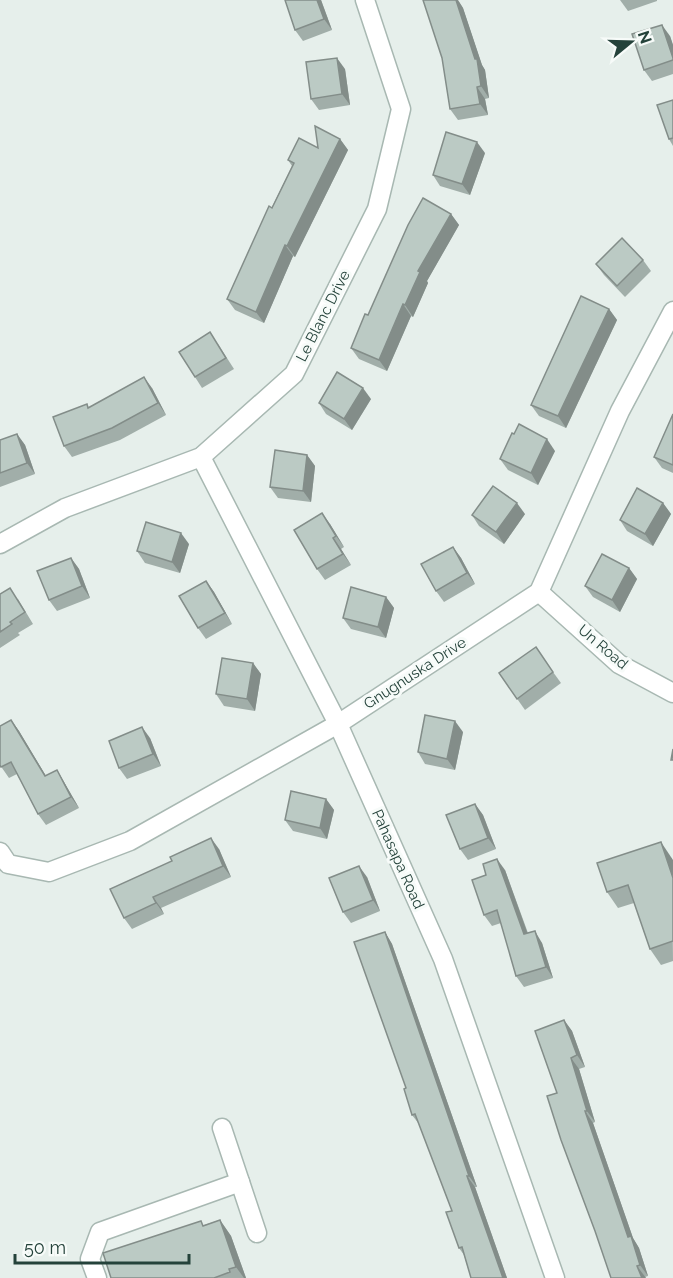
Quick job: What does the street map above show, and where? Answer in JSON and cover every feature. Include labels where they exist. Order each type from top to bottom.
[{"type":"street","name":"Le Blanc Drive","points":[[0,544],[65,508],[201,457],[294,374],[377,209],[401,109],[365,0]]},
{"type":"street","points":[[539,592],[621,411],[673,311]]},
{"type":"street","name":"Pahasapa Road","points":[[201,457],[338,724],[443,959],[555,1278]]},
{"type":"street","name":"Un Road","points":[[539,592],[619,664],[673,693]]},
{"type":"street","name":"Gnugnuska Drive","points":[[4,858],[49,872],[130,841],[338,724],[539,592]]},
{"type":"street","points":[[222,1128],[257,1233]]},
{"type":"street","points":[[97,1278],[90,1259],[100,1232],[240,1182]]},
{"type":"building","points":[[285,0],[317,0],[324,19],[295,30]]},
{"type":"building","points":[[423,0],[456,0],[475,59],[477,59],[481,86],[477,87],[480,104],[450,109],[442,58]]},
{"type":"building","points":[[662,25],[673,60],[644,70],[632,34]]},
{"type":"building","points":[[337,58],[342,94],[311,99],[306,62]]},
{"type":"building","points":[[673,100],[673,138],[669,139],[657,105]]},
{"type":"building","points":[[315,126],[340,139],[287,246],[285,245],[256,312],[227,299],[269,206],[272,208],[294,163],[288,160],[299,138],[318,148]]},
{"type":"building","points":[[446,132],[477,142],[462,184],[433,175]]},
{"type":"building","points":[[423,198],[451,214],[418,271],[420,272],[405,305],[403,304],[379,360],[351,348],[365,314],[368,315],[408,225]]},
{"type":"building","points":[[622,238],[643,260],[617,286],[596,264]]},
{"type":"building","points":[[581,296],[609,309],[558,416],[531,405]]},
{"type":"building","points":[[210,332],[226,358],[195,377],[179,352]]},
{"type":"building","points":[[337,372],[363,388],[344,419],[319,403]]},
{"type":"building","points":[[144,377],[158,403],[112,428],[64,446],[53,417],[87,404],[88,408]]},
{"type":"building","points":[[673,414],[673,465],[654,457]]},
{"type":"building","points":[[519,424],[547,439],[531,473],[500,459],[512,433],[514,434]]},
{"type":"building","points":[[17,434],[27,463],[0,473],[0,440]]},
{"type":"building","points":[[275,450],[307,455],[303,491],[270,487]]},
{"type":"building","points":[[493,486],[517,503],[496,532],[472,515]]},
{"type":"building","points":[[637,488],[663,503],[645,534],[620,520]]},
{"type":"building","points":[[322,513],[336,536],[333,538],[343,554],[317,569],[294,530]]},
{"type":"building","points":[[146,522],[181,533],[172,562],[137,551]]},
{"type":"building","points":[[453,547],[467,573],[436,591],[421,564]]},
{"type":"building","points":[[602,554],[629,568],[612,600],[585,586]]},
{"type":"building","points":[[71,558],[82,586],[49,600],[37,571]]},
{"type":"building","points":[[206,581],[225,613],[198,628],[179,596]]},
{"type":"building","points":[[351,587],[386,597],[378,627],[343,618]]},
{"type":"building","points":[[10,588],[25,612],[0,632],[0,594]]},
{"type":"building","points":[[536,647],[553,672],[517,699],[499,673]]},
{"type":"building","points":[[222,658],[253,663],[247,699],[216,694]]},
{"type":"building","points":[[425,715],[455,721],[447,759],[418,752]]},
{"type":"building","points":[[11,720],[45,776],[57,770],[71,797],[38,814],[11,762],[1,767],[0,765],[0,726]]},
{"type":"building","points":[[142,727],[153,754],[119,768],[109,741]]},
{"type":"building","points":[[291,791],[326,799],[320,828],[285,820]]},
{"type":"building","points":[[475,804],[488,838],[460,849],[446,815]]},
{"type":"building","points":[[211,838],[223,866],[153,897],[156,903],[124,918],[110,889],[172,861],[170,857]]},
{"type":"building","points":[[661,842],[673,878],[673,941],[650,949],[628,885],[607,892],[597,863]]},
{"type":"building","points":[[497,859],[524,934],[535,931],[546,967],[516,976],[497,910],[484,915],[472,880],[486,875],[483,864]]},
{"type":"building","points":[[359,866],[373,900],[343,912],[329,878]]},
{"type":"building","points":[[385,932],[503,1278],[471,1278],[462,1247],[459,1248],[446,1212],[452,1211],[415,1114],[412,1115],[404,1089],[406,1088],[354,942]]},
{"type":"building","points":[[564,1020],[577,1055],[571,1058],[587,1111],[585,1111],[628,1237],[631,1236],[642,1278],[611,1278],[547,1096],[557,1093],[535,1031]]},
{"type":"building","points":[[220,1220],[236,1267],[229,1269],[230,1272],[214,1278],[111,1278],[103,1253],[201,1221],[203,1226]]}]
